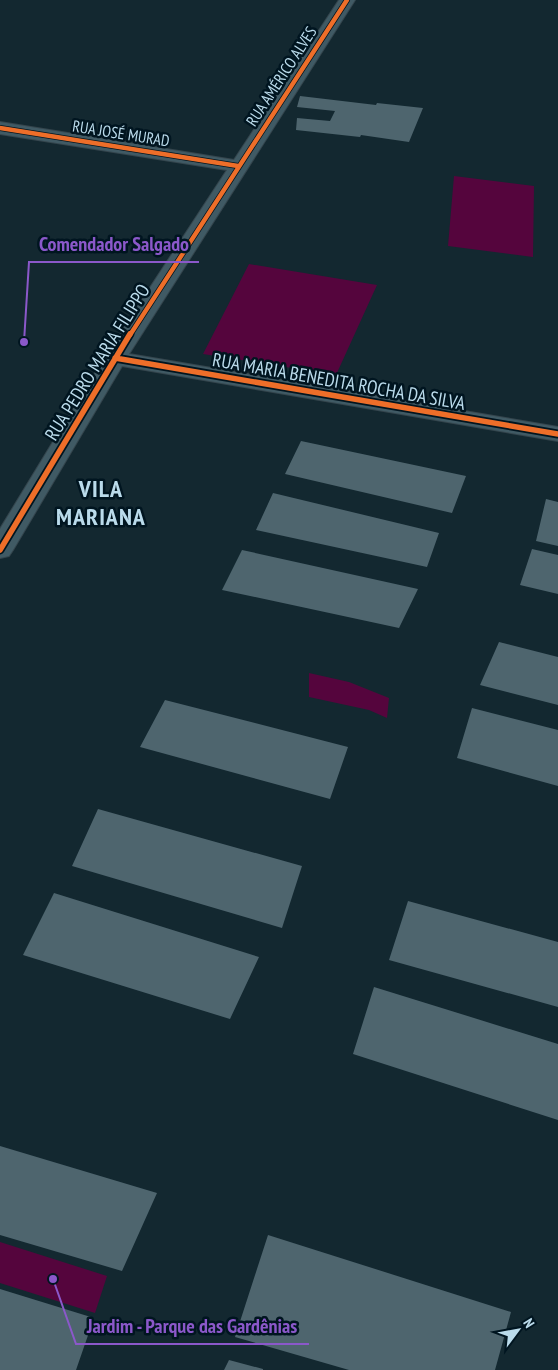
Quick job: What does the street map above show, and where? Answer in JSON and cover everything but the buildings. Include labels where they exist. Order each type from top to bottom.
[{"type":"street","name":"RUA AMÉRICO ALVES","points":[[238,166],[348,0]]},
{"type":"street","name":"RUA JOSÉ MURAD","points":[[0,128],[238,166]]},
{"type":"street","name":"RUA PEDRO MARIA FILIPPO","points":[[0,550],[115,358],[238,166]]},
{"type":"street","name":"RUA MARIA BENEDITA ROCHA DA SILVA","points":[[115,358],[558,434]]},
{"type":"shaded area","points":[[454,176],[534,186],[533,257],[448,246]]},
{"type":"shaded area","points":[[249,264],[377,285],[336,375],[203,354]]},
{"type":"shaded area","points":[[309,673],[349,682],[389,698],[387,718],[369,710],[309,697]]},
{"type":"shaded area","points":[[0,1242],[107,1276],[95,1313],[0,1283]]},
{"type":"cycle path","points":[[0,550],[115,358],[347,0]]},
{"type":"cycle path","points":[[0,128],[238,166]]},
{"type":"cycle path","points":[[115,358],[558,434]]},
{"type":"place","name":"Comendador Salgado","points":[[24,342]]},
{"type":"place","name":"Jardim - Parque das Gardênias","points":[[53,1279]]},
{"type":"district","name":"VILA MARIANA","points":[[101,503]]}]
